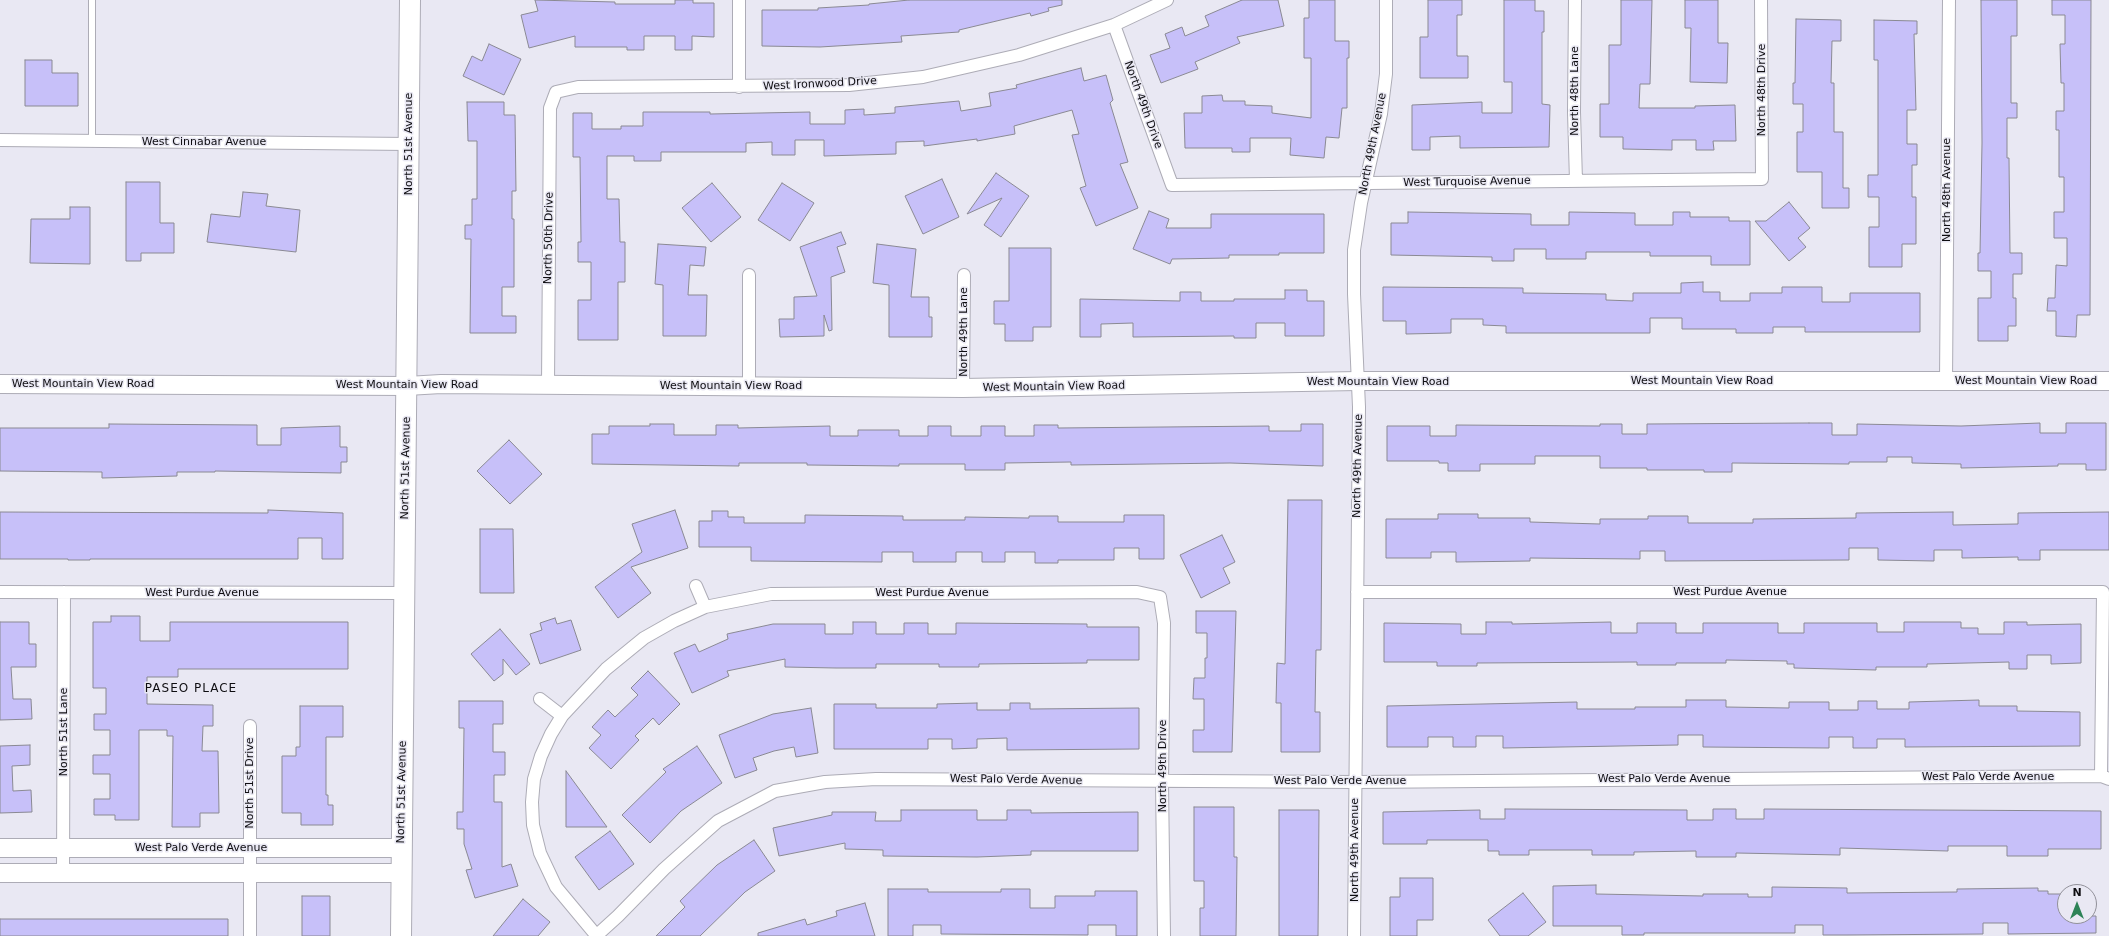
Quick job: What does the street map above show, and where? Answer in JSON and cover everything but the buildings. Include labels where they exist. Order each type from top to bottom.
[{"type":"main road","name":"North 51st Avenue","points":[[401,936],[410,0]]},
{"type":"street","points":[[739,0],[739,87]]},
{"type":"street","name":"West Ironwood Drive","points":[[556,92],[578,87],[849,85],[923,77],[1019,55],[1114,25],[1167,0]]},
{"type":"street","name":"North 49th Avenue","points":[[1354,936],[1358,381],[1354,294],[1354,250],[1366,183],[1381,114],[1386,74],[1386,0]]},
{"type":"street","name":"North 48th Lane","points":[[1575,0],[1574,112],[1576,181]]},
{"type":"street","name":"North 48th Drive","points":[[1761,0],[1762,179]]},
{"type":"street","name":"North 48th Avenue","points":[[1946,381],[1949,0]]},
{"type":"street","name":"North 49th Drive","points":[[1114,25],[1172,185]]},
{"type":"street","name":"North 50th Drive","points":[[548,385],[550,108],[556,92]]},
{"type":"street","name":"West Cinnabar Avenue","points":[[0,140],[409,144]]},
{"type":"street","name":"West Turquoise Avenue","points":[[1172,185],[1762,179]]},
{"type":"street","points":[[748,386],[749,275]]},
{"type":"street","name":"North 49th Lane","points":[[963,388],[964,275]]},
{"type":"street","name":"West Mountain View Road","points":[[0,384],[407,386],[548,385],[963,388],[1358,381],[2109,381]]},
{"type":"street","points":[[696,586],[705,607]]},
{"type":"street","name":"West Purdue Avenue","points":[[0,592],[404,593]]},
{"type":"street","name":"North 51st Lane","points":[[63,873],[64,592]]},
{"type":"street","name":"West Purdue Avenue","points":[[562,716],[606,669],[644,638],[674,621],[705,607],[736,599],[771,594],[1137,592],[1160,597]]},
{"type":"street","name":"West Purdue Avenue","points":[[1357,592],[2103,592],[2105,777]]},
{"type":"street","name":"North 49th Drive","points":[[1160,597],[1164,623],[1162,782],[1164,936]]},
{"type":"street","points":[[540,699],[562,716],[551,734],[541,756],[534,778],[532,802],[533,824],[540,853],[556,887],[596,936]]},
{"type":"street","name":"North 51st Drive","points":[[250,726],[250,936]]},
{"type":"street","name":"West Palo Verde Avenue","points":[[596,936],[664,869],[718,821],[775,791],[825,782],[876,779],[1162,782],[1356,782],[2105,777]]},
{"type":"street","name":"West Palo Verde Avenue","points":[[0,848],[402,848]]},
{"type":"street","points":[[0,873],[402,873]]},
{"type":"lane","points":[[92,0],[92,141]]},
{"type":"district","name":"PASEO PLACE","points":[[191,689]]}]
